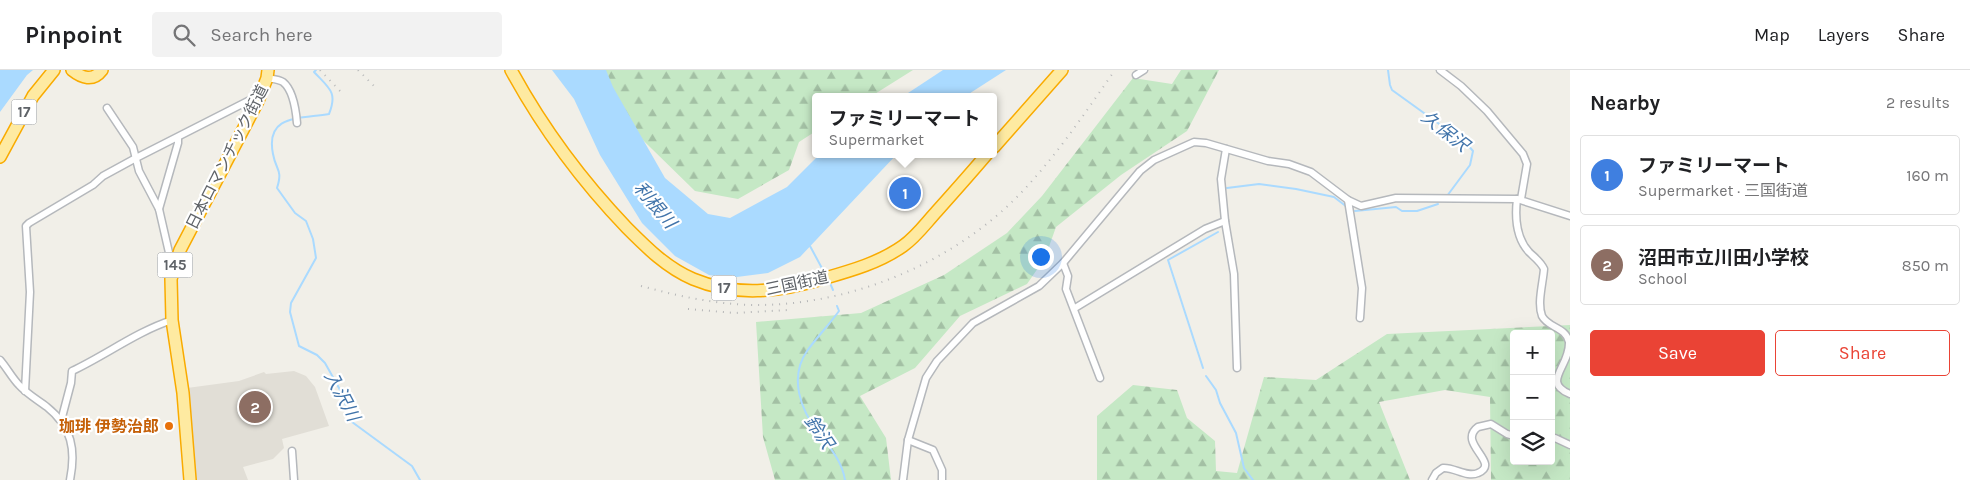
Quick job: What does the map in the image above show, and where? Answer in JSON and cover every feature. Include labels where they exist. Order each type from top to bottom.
[{"type":"highway","name":"17","points":[[0,157],[33,96],[54,70]]},
{"type":"highway","points":[[72,70],[79,75],[91,78],[102,70]]},
{"type":"highway","name":"三国街道","points":[[510,70],[532,107],[580,176],[639,240],[678,272],[710,285],[734,290],[770,291],[804,284],[854,270],[891,254],[920,230],[983,158]]},
{"type":"highway","points":[[997,144],[1062,70]]},
{"type":"highway","name":"日本ロマンチック街道","points":[[190,480],[170,287],[180,250],[258,100],[268,74]]},
{"type":"street","points":[[1136,75],[1144,70]]},
{"type":"street","points":[[1440,70],[1461,86],[1487,111],[1523,154],[1527,164],[1515,212],[1517,226],[1526,248],[1544,269],[1540,306],[1542,315],[1545,320],[1560,329],[1569,344],[1567,359],[1556,382],[1561,390],[1570,394]]},
{"type":"street","points":[[268,74],[284,83],[293,102],[297,124]]},
{"type":"street","points":[[25,391],[30,292],[26,226],[74,194],[93,185],[103,176],[136,158],[250,100],[258,100]]},
{"type":"street","points":[[107,108],[133,148],[139,171],[160,209],[173,272]]},
{"type":"street","points":[[160,209],[178,138]]},
{"type":"street","points":[[903,480],[908,440],[926,378],[937,362],[973,323],[1039,286],[1063,263],[1140,171],[1154,160],[1194,142],[1206,143],[1289,164],[1312,172],[1348,200],[1361,206],[1396,198],[1519,199],[1570,216]]},
{"type":"street","points":[[1226,149],[1221,179],[1225,221],[1234,274],[1236,368]]},
{"type":"street","points":[[1348,200],[1362,288],[1360,318]]},
{"type":"street","points":[[1075,308],[1206,229],[1225,221]]},
{"type":"street","points":[[1063,263],[1068,276],[1066,289],[1075,308],[1100,378]]},
{"type":"street","points":[[61,421],[71,383],[72,371],[154,326],[172,320]]},
{"type":"street","points":[[0,360],[18,385],[49,408],[61,421],[73,449],[70,480]]},
{"type":"street","points":[[1432,480],[1436,472],[1443,468],[1472,474],[1478,473],[1483,469],[1484,457],[1472,443],[1472,434],[1478,427],[1491,424],[1510,435]]},
{"type":"street","points":[[1555,438],[1570,445]]},
{"type":"street","points":[[908,440],[933,450],[942,470],[942,480]]},
{"type":"street","points":[[292,451],[294,480]]},
{"type":"shaded area","points":[[294,371],[306,376],[315,387],[329,426],[282,439],[284,448],[273,459],[243,467],[248,480],[195,480],[187,388],[239,381],[264,372],[266,374]]},
{"type":"green space","points":[[602,70],[913,70],[876,93],[812,93],[812,134],[799,142],[789,170],[738,199],[695,191],[608,106]]},
{"type":"green space","points":[[1181,70],[1219,70],[1187,131],[1121,175],[1056,227],[1045,258],[1027,284],[960,316],[915,368],[860,396],[886,438],[891,480],[775,480],[763,437],[756,322],[861,313],[944,275],[1007,233],[1042,196],[1133,78],[1172,84]]},
{"type":"green space","points":[[1570,325],[1570,480],[1491,480],[1490,397],[1445,390],[1379,402],[1410,480],[1097,480],[1097,416],[1133,385],[1177,390],[1187,418],[1215,441],[1216,471],[1237,473],[1264,377],[1316,380],[1387,334]]},
{"type":"water","points":[[0,70],[33,70],[27,75],[0,112]]},
{"type":"water","name":"利根川","points":[[552,70],[606,70],[613,87],[665,178],[708,214],[730,218],[787,187],[816,158],[893,158],[800,257],[768,273],[729,278],[709,275],[675,256],[642,223],[600,155],[574,99]]},
{"type":"water","points":[[943,70],[1006,70],[970,93],[908,93]]},
{"type":"waterway","name":"入沢川","points":[[316,70],[314,72],[328,87],[332,95],[332,107],[329,114],[287,121],[274,132],[272,141],[274,160],[279,173],[277,188],[295,213],[306,221],[313,239],[316,258],[291,303],[290,312],[299,346],[317,355],[325,363],[339,388],[352,422],[412,466],[420,480]]},
{"type":"waterway","name":"久保沢","points":[[1388,70],[1392,90],[1467,144],[1473,151],[1470,165],[1447,196]]},
{"type":"waterway","name":"久保沢","points":[[1227,188],[1259,184],[1296,189],[1334,197],[1347,207]]},
{"type":"waterway","name":"久保沢","points":[[1355,211],[1396,207],[1402,211],[1417,211],[1438,204]]},
{"type":"waterway","name":"久保沢","points":[[1203,368],[1168,260],[1218,232]]},
{"type":"waterway","name":"鈴沢","points":[[810,246],[824,272]]},
{"type":"waterway","name":"鈴沢","points":[[830,283],[833,290]]},
{"type":"waterway","name":"鈴沢","points":[[837,306],[839,311],[807,351],[802,361],[798,382],[802,404],[812,424],[838,461],[845,480]]},
{"type":"waterway","name":"久保沢","points":[[1206,376],[1216,390],[1220,403],[1236,433],[1244,468],[1253,480]]},
{"type":"railway","points":[[320,70],[340,91]]},
{"type":"railway","points":[[358,70],[376,88]]},
{"type":"railway","points":[[641,286],[696,299],[724,303],[753,305],[789,303],[825,298],[861,289],[930,261],[962,242],[1018,196],[1057,151],[1115,70]]},
{"type":"railway","points":[[688,309],[735,313],[788,310]]},
{"type":"place","name":"ファミリーマート","points":[[905,193]]},
{"type":"place","name":"沼田市立川田小学校","points":[[255,407]]},
{"type":"place","name":"珈琲 伊勢治郎","points":[[169,426]]}]
